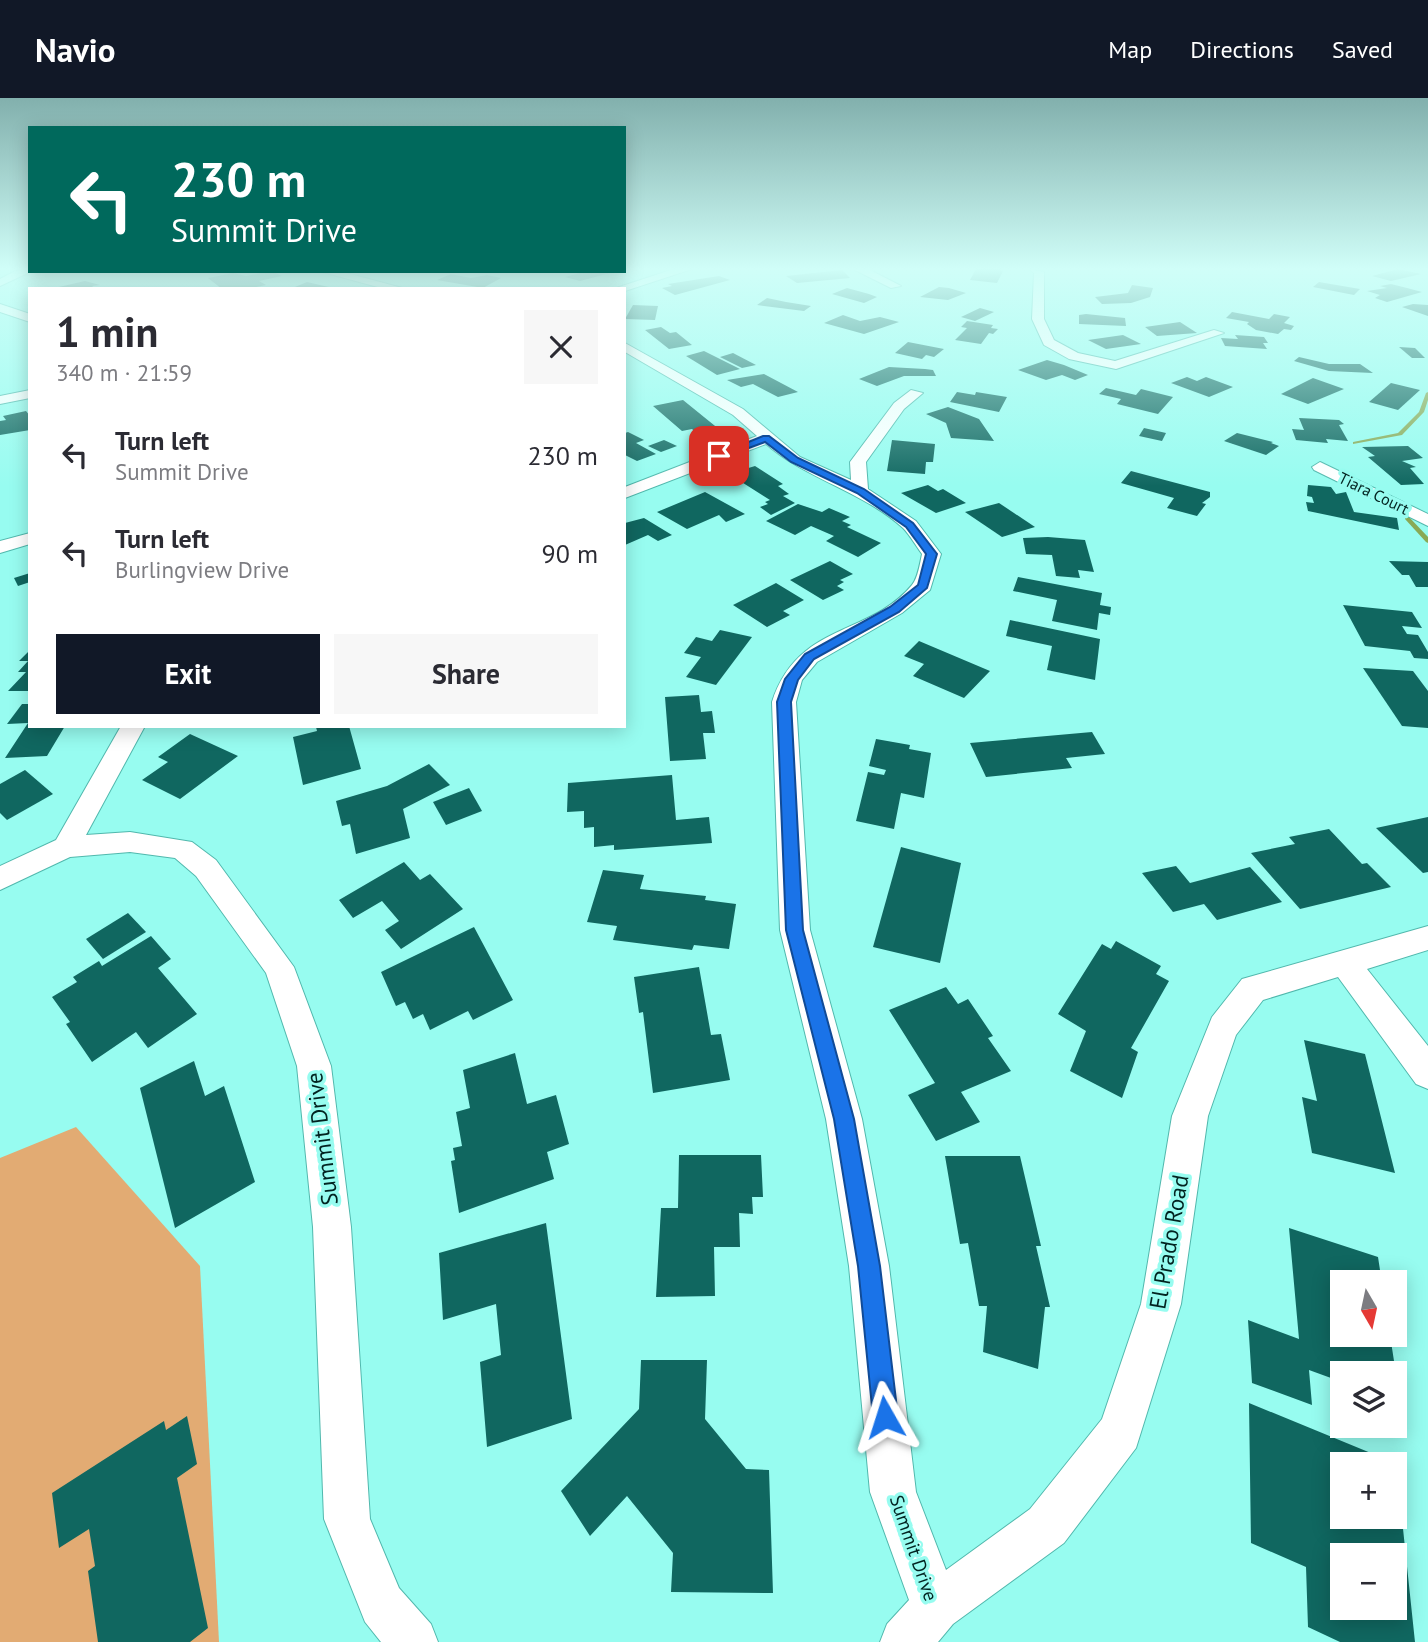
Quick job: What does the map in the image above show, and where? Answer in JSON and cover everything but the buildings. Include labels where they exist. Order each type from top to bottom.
[{"type":"street","points":[[1049,341],[1074,356],[1116,365],[1192,341]]},
{"type":"street","name":"Summit Drive","points":[[626,348],[738,412],[794,460],[860,491],[910,525],[932,554],[923,586],[895,609],[809,657],[791,679],[784,702],[795,930],[844,1119],[869,1266],[893,1492],[920,1625]]},
{"type":"street","points":[[860,491],[858,462],[892,415],[916,393]]},
{"type":"street","points":[[0,400],[28,394]]},
{"type":"street","points":[[626,493],[766,438]]},
{"type":"street","name":"Tiara Court","points":[[1320,467],[1428,521]]},
{"type":"street","points":[[0,547],[28,539]]},
{"type":"street","points":[[66,847],[132,728]]},
{"type":"street","name":"Summit Drive","points":[[0,879],[66,847],[130,842],[182,849],[206,868],[279,967],[315,1075],[332,1227],[347,1519],[382,1605],[412,1642]]},
{"type":"street","name":"El Prado Road","points":[[920,1625],[1046,1526],[1120,1432],[1161,1304],[1190,1116],[1223,1027],[1253,989],[1428,938]]},
{"type":"street","points":[[1344,962],[1428,1073]]},
{"type":"shaded area","points":[[76,1127],[200,1266],[219,1642],[0,1642],[0,1158]]},
{"type":"waterway","points":[[1355,443],[1400,434],[1421,412],[1428,393]]},
{"type":"waterway","points":[[1407,518],[1428,541]]},
{"type":"route","points":[[719,456],[766,438],[794,460],[860,491],[910,525],[932,554],[923,586],[895,609],[809,657],[791,679],[784,702],[795,930],[844,1119],[869,1266],[885,1417]]}]
